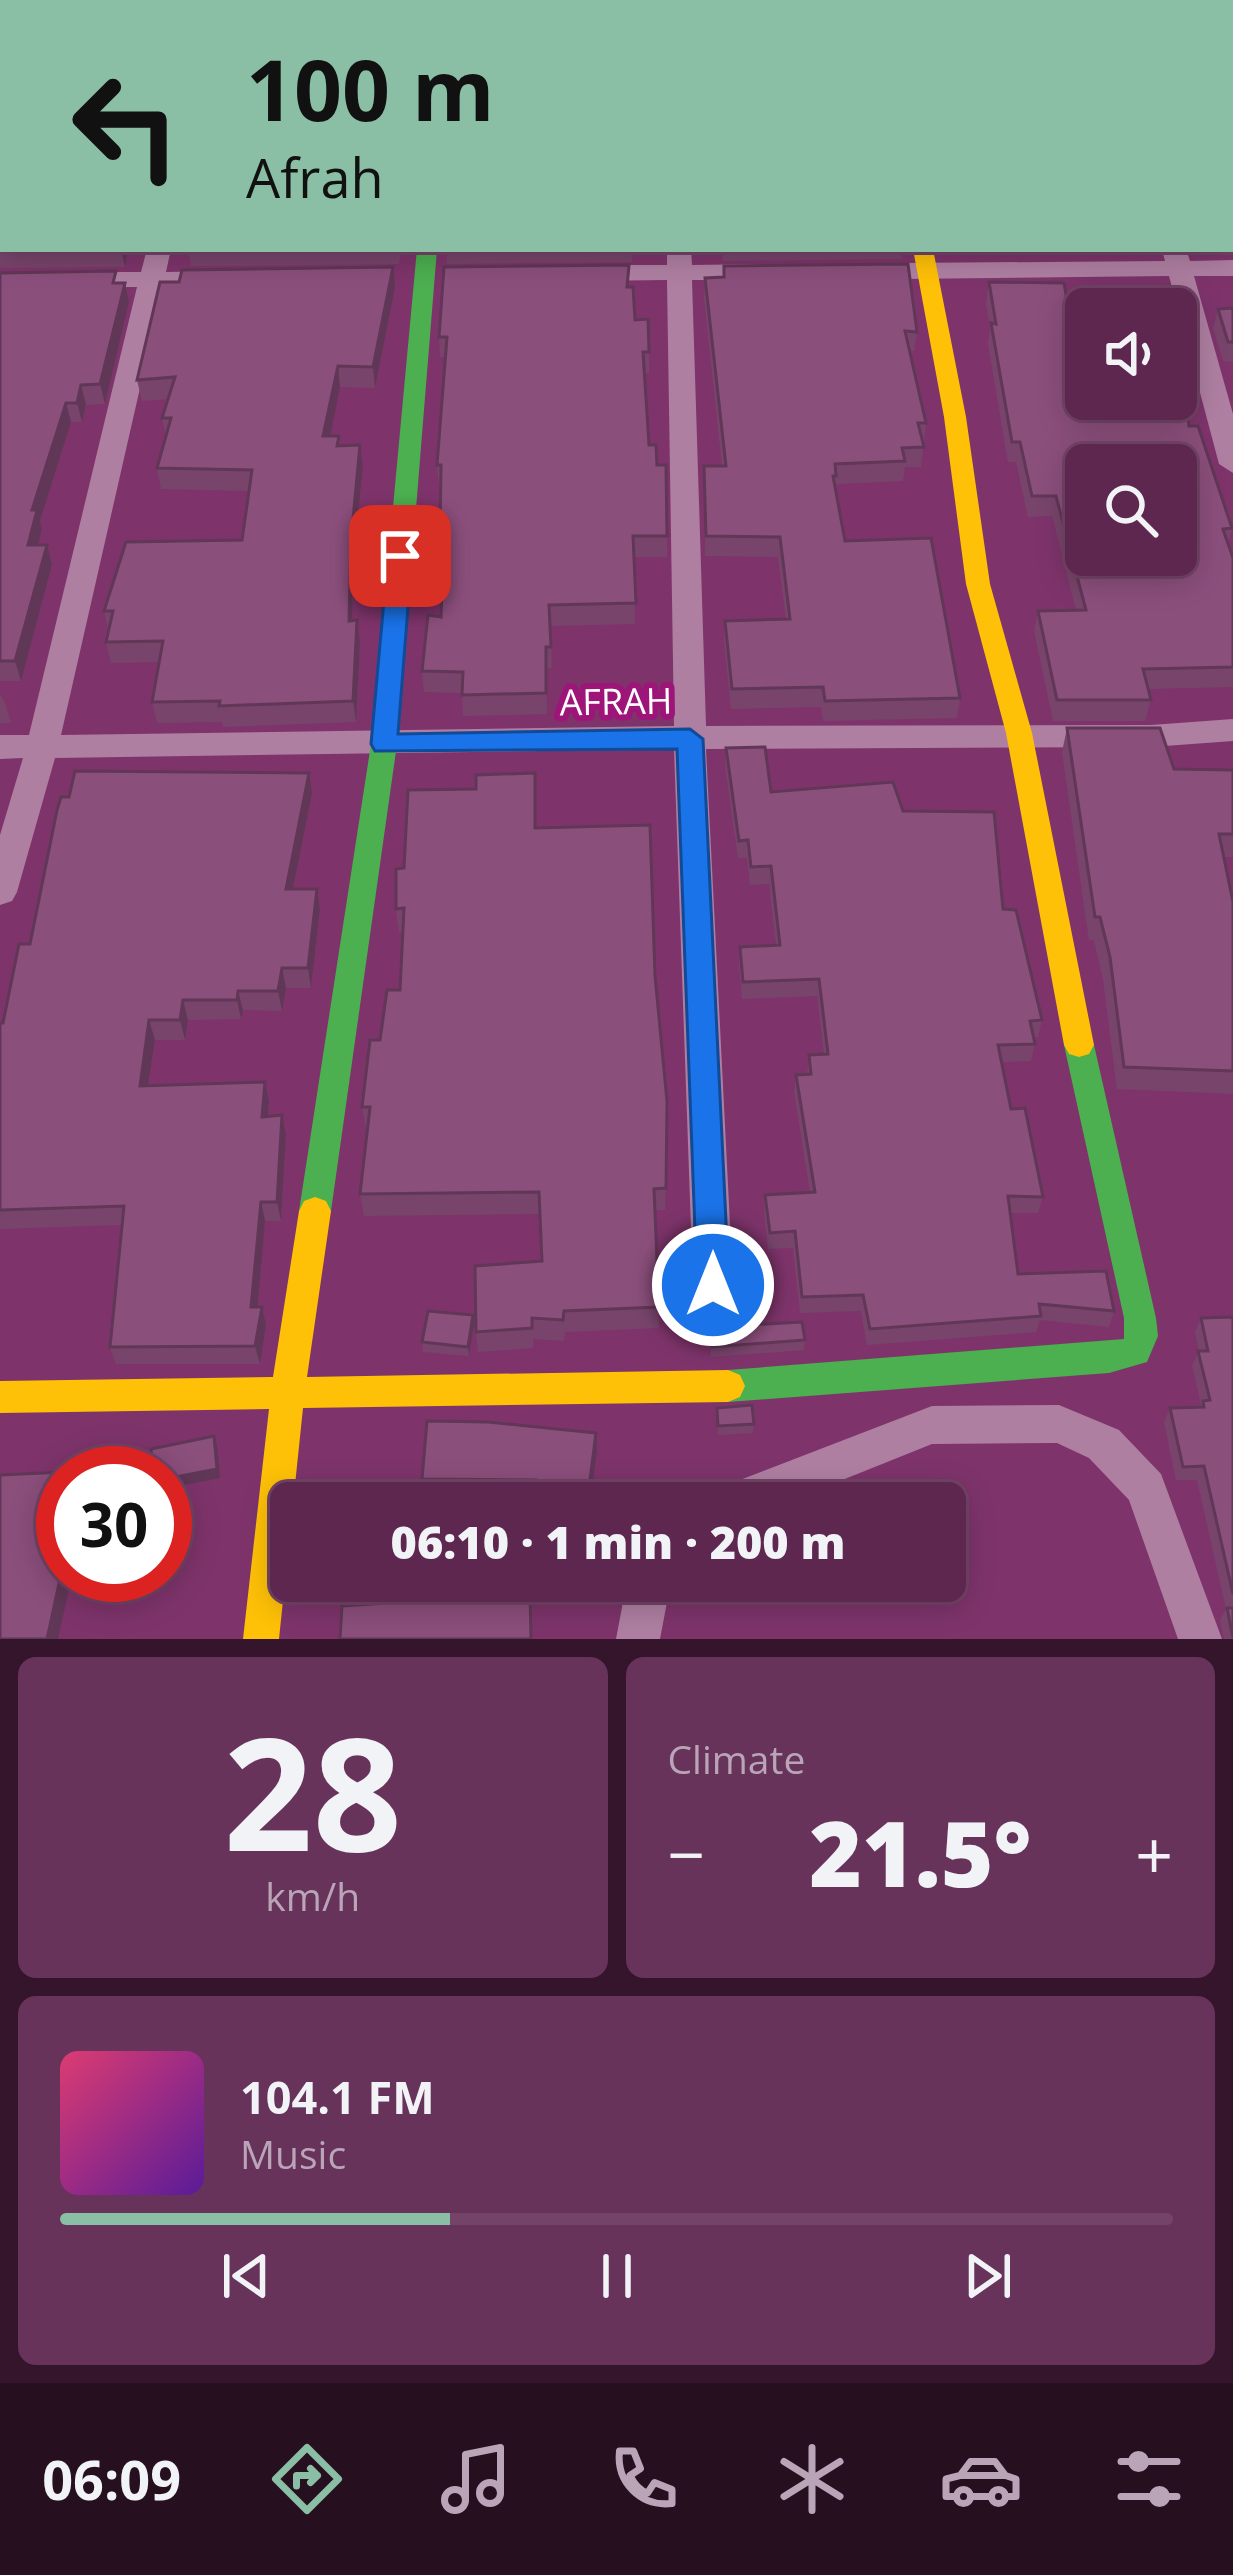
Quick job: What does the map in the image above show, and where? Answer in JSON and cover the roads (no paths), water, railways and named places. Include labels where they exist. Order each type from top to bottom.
[{"type":"street","points":[[0,892],[42,747],[158,252]]},
{"type":"street","points":[[1177,258],[1233,464]]},
{"type":"street","points":[[882,271],[925,260],[1177,258],[1233,268]]},
{"type":"street","points":[[0,1397],[689,1389],[1109,1358],[1135,1351],[1142,1336],[1140,1318],[1093,1117],[1019,733],[978,584],[955,417],[925,260]]},
{"type":"street","points":[[679,261],[690,739],[713,1285]]},
{"type":"street","points":[[564,273],[679,261],[792,272]]},
{"type":"street","points":[[261,1639],[288,1391],[384,744],[425,267]]},
{"type":"street","points":[[0,280],[243,278]]},
{"type":"street","name":"AFRAH","points":[[0,747],[1019,733],[1151,736],[1233,730]]},
{"type":"street","points":[[787,1482],[932,1425],[1059,1424],[1104,1444],[1146,1488],[1200,1639]]},
{"type":"street","points":[[638,1639],[645,1602]]}]
